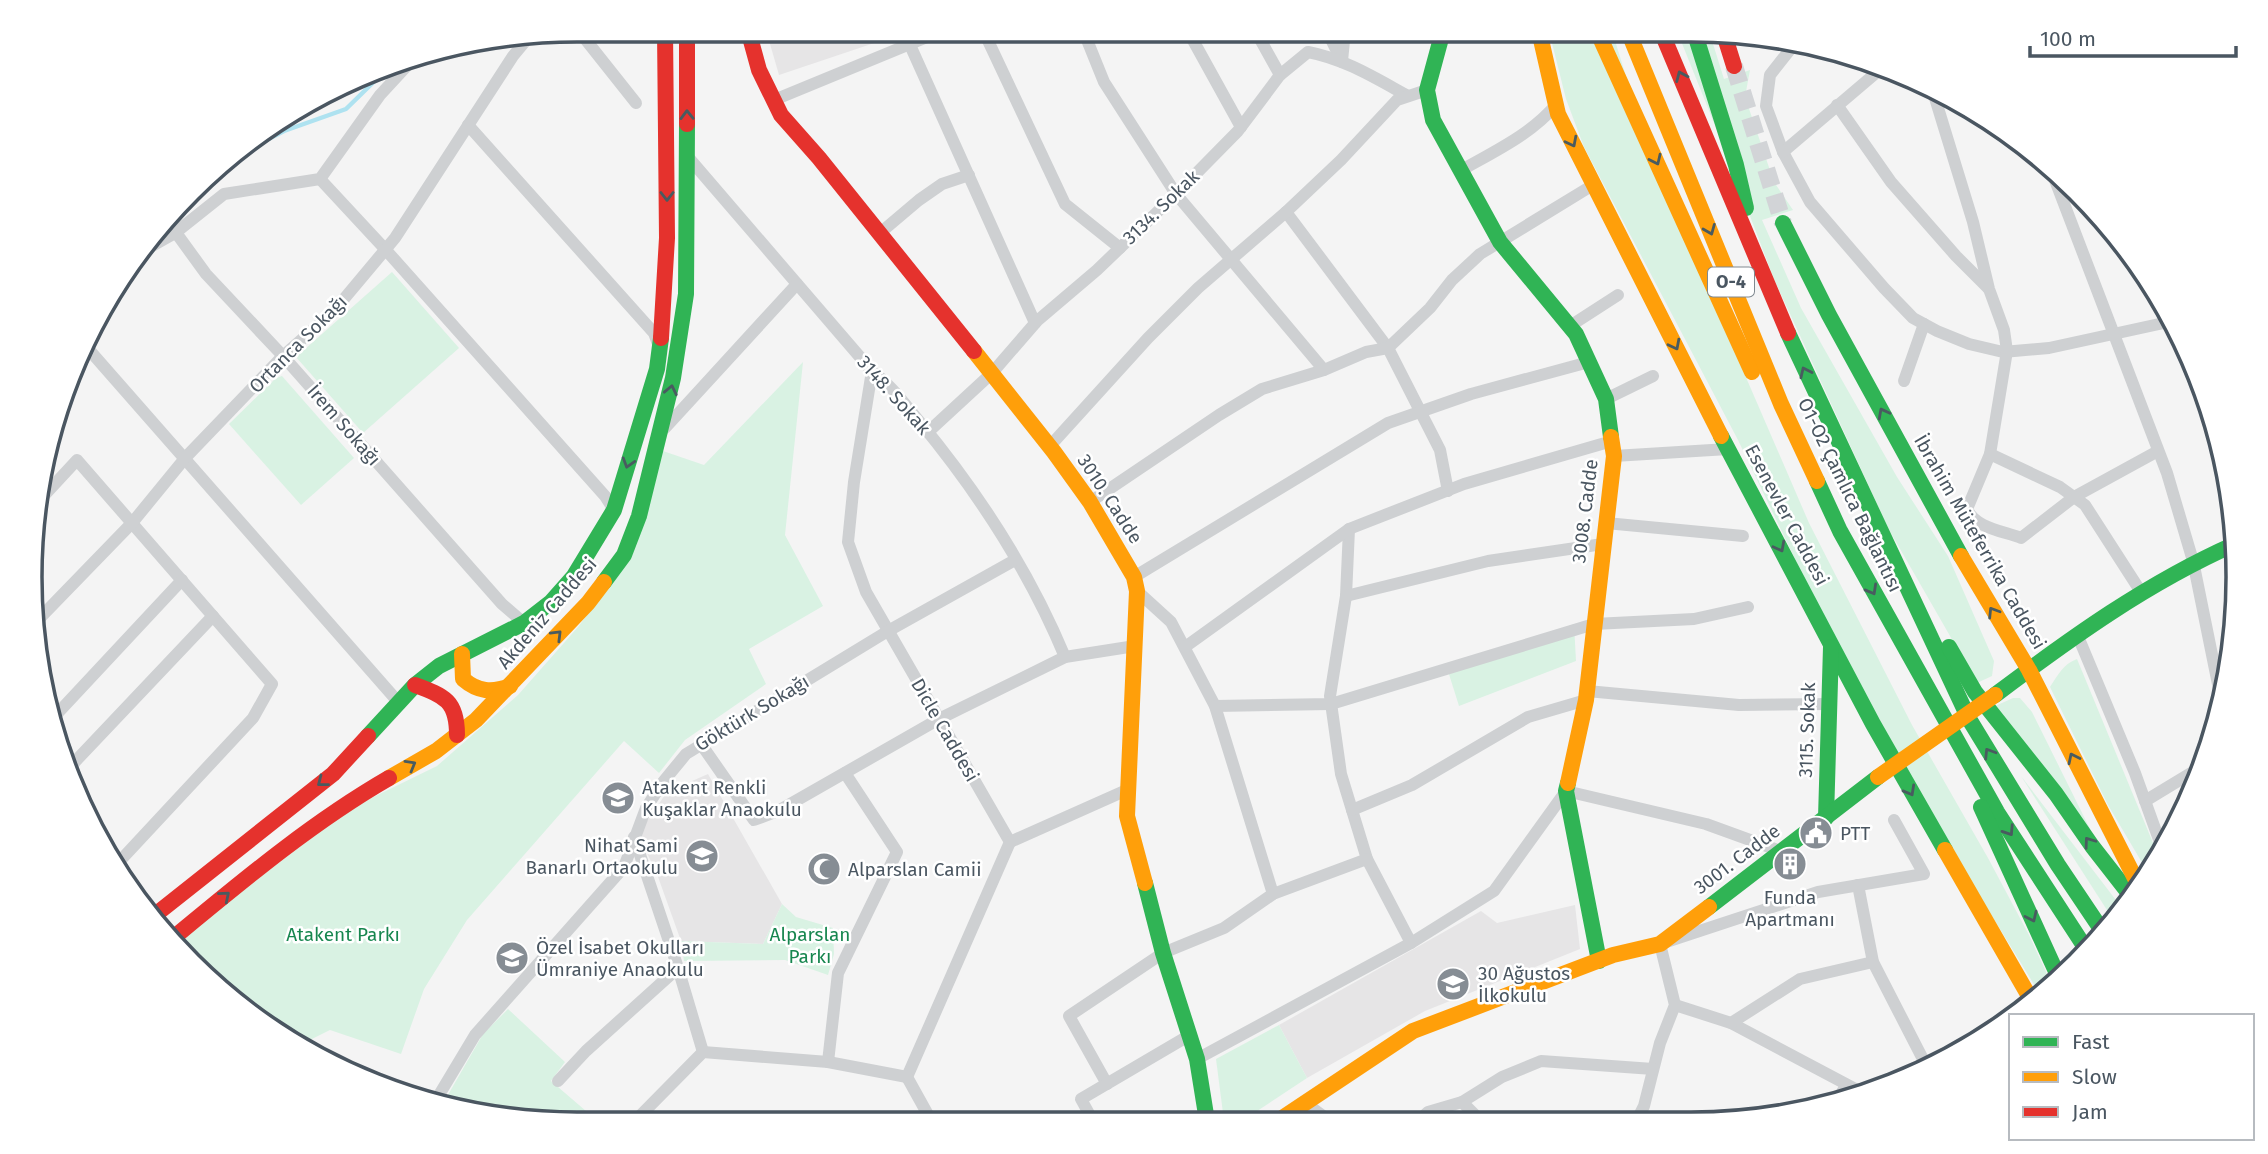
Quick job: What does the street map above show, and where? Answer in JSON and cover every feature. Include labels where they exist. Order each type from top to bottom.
[{"type":"main road","name":"Akdeniz Caddesi","points":[[160,911],[333,774],[415,685],[439,666],[524,623],[551,602],[574,576],[614,510],[657,369],[660,351],[667,238],[665,42]]},
{"type":"main road","name":"Akdeniz Caddesi","points":[[179,934],[245,879],[347,802],[436,751],[476,720],[588,603],[624,555],[639,516],[662,430],[686,294],[687,42]]},
{"type":"main road","name":"3010. Cadde","points":[[751,42],[759,70],[781,115],[880,233],[1050,446],[1090,502],[1135,584]]},
{"type":"main road","name":"3008. Cadde","points":[[1440,42],[1427,90],[1433,120],[1500,242],[1576,334],[1606,400],[1613,449],[1606,523],[1587,696],[1566,791],[1599,961]]},
{"type":"main road","name":"Esenevler Caddesi","points":[[1542,42],[1558,114],[1593,185],[1728,449],[1926,820],[2027,993]]},
{"type":"main road","points":[[1602,42],[1779,429],[1840,530]]},
{"type":"main road","name":"O1-O2 Çamlıca Bağlantısı","points":[[1633,42],[1781,404],[1840,530],[1997,812],[2082,942]]},
{"type":"main road","name":"O1-O2 Çamlıca Bağlantısı","points":[[1666,42],[1763,275],[1875,523],[1969,719],[2058,865],[2098,924]]},
{"type":"main road","points":[[1698,42],[1736,165],[1763,275]]},
{"type":"main road","points":[[1727,43],[1734,66]]},
{"type":"main road","name":"İbrahim Müteferrika Caddesi","points":[[1783,223],[1829,315],[1978,587],[2029,670],[2134,877]]},
{"type":"main road","points":[[1875,523],[1975,692],[2125,889]]},
{"type":"main road","name":"3001. Cadde","points":[[1304,1102],[1413,1031],[1599,961],[1660,944],[1878,777],[2077,634],[2193,561],[2225,548]]},
{"type":"main road","points":[[1135,584],[1135,646],[1127,816],[1163,953],[1197,1059],[1206,1112]]},
{"type":"main road","name":"3115. Sokak","points":[[1826,818],[1831,643]]},
{"type":"main road","points":[[462,654],[463,679],[474,690],[496,691],[511,686]]},
{"type":"main road","points":[[415,685],[444,696],[458,717],[457,735]]},
{"type":"main road","points":[[1932,699],[2055,969]]},
{"type":"main road","points":[[1199,1112],[1201,1083]]},
{"type":"main road","points":[[1285,1112],[1304,1102]]},
{"type":"main road","points":[[1291,1112],[1304,1102]]},
{"type":"street","points":[[588,42],[636,103]]},
{"type":"street","points":[[774,100],[917,42]]},
{"type":"street","points":[[989,42],[1065,204],[1120,248]]},
{"type":"street","points":[[1088,42],[1104,82],[1176,194],[1324,370]]},
{"type":"street","points":[[1195,42],[1241,127]]},
{"type":"street","points":[[1262,42],[1280,75]]},
{"type":"street","points":[[1333,42],[1342,62]]},
{"type":"street","points":[[1342,62],[1344,42]]},
{"type":"street","name":"Ortanca Sokağı","points":[[43,615],[132,523],[186,457],[283,356],[333,312],[385,249],[523,45]]},
{"type":"street","points":[[910,45],[1035,323]]},
{"type":"street","points":[[1782,50],[1782,60]]},
{"type":"street","points":[[1789,51],[1770,75],[1766,106],[1783,152],[1810,202],[1884,288],[1913,317],[1969,344],[2007,351],[2049,348],[2161,323]]},
{"type":"street","name":"3134. Sokak","points":[[928,432],[992,373],[1035,323],[1176,194],[1241,127],[1280,75],[1308,52],[1360,69],[1408,96]]},
{"type":"street","points":[[172,228],[224,194],[320,179],[380,95],[402,71]]},
{"type":"street","points":[[1783,152],[1874,74]]},
{"type":"street","points":[[1050,446],[1148,338],[1198,288],[1286,212],[1341,160],[1397,100],[1427,90]]},
{"type":"street","points":[[1936,102],[1973,222],[1989,289],[2004,330],[2007,351],[1990,454],[1967,509],[1971,517],[1979,523],[2021,538],[2074,497],[2158,451]]},
{"type":"street","points":[[1461,171],[1524,135],[1541,122],[1556,104]]},
{"type":"street","points":[[1838,105],[1891,182],[1989,289]]},
{"type":"street","points":[[468,125],[654,333],[660,351]]},
{"type":"street","name":"3148. Sokak","points":[[688,158],[928,432],[1002,537],[1052,626],[1065,657]]},
{"type":"street","points":[[880,233],[942,184],[969,175]]},
{"type":"street","points":[[320,179],[605,496],[614,510]]},
{"type":"street","points":[[1090,502],[1262,389],[1324,370],[1366,352],[1388,348],[1480,254],[1593,185]]},
{"type":"street","points":[[2059,189],[2167,473],[2193,561],[2217,677]]},
{"type":"street","points":[[1286,212],[1388,348],[1440,450],[1448,491]]},
{"type":"street","name":"İrem Sokağı","points":[[172,228],[206,274],[283,356],[502,604],[524,623]]},
{"type":"street","points":[[662,430],[797,284]]},
{"type":"street","points":[[1570,326],[1618,295]]},
{"type":"street","points":[[1904,381],[1924,324]]},
{"type":"street","points":[[92,352],[400,704]]},
{"type":"street","points":[[1273,894],[1215,706],[1171,622],[1135,584],[1388,423],[1471,394],[1589,362]]},
{"type":"street","name":"Dicle Caddesi","points":[[872,371],[854,482],[848,542],[866,592],[1010,842]]},
{"type":"street","points":[[1606,400],[1653,376]]},
{"type":"street","points":[[1185,647],[1349,529],[1448,491],[1613,449],[1728,449]]},
{"type":"street","points":[[1990,454],[2060,486],[2085,505],[2141,592]]},
{"type":"street","points":[[50,490],[77,460],[272,684],[253,718],[122,858]]},
{"type":"street","points":[[1606,523],[1744,536]]},
{"type":"street","points":[[1349,529],[1346,596],[1330,695],[1341,774],[1367,859],[1411,943]]},
{"type":"street","points":[[1346,596],[1488,561],[1603,544]]},
{"type":"street","name":"Göktürk Sokağı","points":[[440,1094],[475,1035],[624,867],[646,808],[686,754],[888,631],[1015,560]]},
{"type":"street","points":[[59,711],[181,580]]},
{"type":"street","points":[[1215,706],[1331,704],[1594,624],[1694,619],[1748,607]]},
{"type":"street","points":[[75,761],[213,616]]},
{"type":"street","points":[[2077,634],[2158,837]]},
{"type":"street","points":[[701,744],[754,820],[778,811],[939,719],[1065,657],[1135,646]]},
{"type":"street","points":[[1352,810],[1412,785],[1528,717],[1587,696],[1739,705],[1830,704]]},
{"type":"street","points":[[828,1062],[838,973],[897,852],[845,773]]},
{"type":"street","points":[[2145,801],[2188,775]]},
{"type":"street","points":[[907,1077],[1010,842],[1129,789]]},
{"type":"street","points":[[1197,1059],[1411,943],[1494,891],[1566,791],[1706,824],[1783,852]]},
{"type":"street","points":[[1641,1112],[1660,1043],[1675,1005],[1660,944],[1818,892],[1924,874],[1894,820]]},
{"type":"street","points":[[634,836],[678,968],[702,1052]]},
{"type":"street","points":[[1107,1084],[1069,1016],[1163,953],[1224,928],[1273,894],[1367,859]]},
{"type":"street","points":[[1858,885],[1873,962],[1923,1059]]},
{"type":"street","points":[[1731,1023],[1800,979],[1873,962]]},
{"type":"street","points":[[558,1081],[586,1051],[678,968]]},
{"type":"street","points":[[1675,1005],[1731,1023],[1850,1088]]},
{"type":"street","points":[[1088,1112],[1081,1099],[1190,1035]]},
{"type":"street","points":[[643,1112],[702,1052],[828,1062],[907,1077]]},
{"type":"street","points":[[1428,1112],[1462,1102],[1502,1077],[1541,1061],[1653,1069]]},
{"type":"street","points":[[907,1077],[926,1112]]},
{"type":"street","points":[[1844,1090],[1846,1086]]},
{"type":"street","points":[[1304,1102],[1318,1112]]},
{"type":"street","points":[[1462,1102],[1472,1112]]},
{"type":"shaded area","points":[[769,42],[877,42],[779,75]]},
{"type":"shaded area","name":"Nihat Sami Banarlı Ortaokulu","points":[[708,774],[782,904],[763,944],[681,941],[657,874],[638,834],[667,792]]},
{"type":"shaded area","points":[[1575,905],[1580,949],[1425,1011],[1307,1078],[1279,1025],[1481,911],[1497,923]]},
{"type":"green space","points":[[1552,42],[1615,42],[1652,160],[1809,523],[1912,725],[2029,935],[2048,976],[2035,986],[1921,800],[1817,605],[1738,440],[1584,147],[1566,99]]},
{"type":"green space","points":[[1681,42],[1713,43],[1724,79],[1750,70],[1745,97],[1774,182],[1793,210],[1762,220],[1801,308],[1897,477],[1948,556],[1994,661],[1992,676],[1977,683],[1888,528],[1774,279]]},
{"type":"green space","points":[[392,272],[459,348],[363,433],[296,357]]},
{"type":"green space","name":"Atakent Parkı","points":[[803,362],[785,535],[823,606],[749,649],[766,684],[685,740],[659,773],[624,741],[467,920],[424,989],[401,1054],[330,1030],[309,1040],[251,1001],[224,979],[182,937],[351,808],[437,766],[518,695],[578,627],[622,569],[663,451],[704,465]]},
{"type":"green space","points":[[282,376],[354,458],[301,505],[229,424],[276,378]]},
{"type":"green space","points":[[1574,624],[1576,661],[1459,706],[1448,671]]},
{"type":"green space","points":[[2077,659],[2154,845],[2142,863],[2108,805],[2050,687],[2058,674]]},
{"type":"green space","points":[[2013,698],[2020,698],[2032,712],[2095,839],[1993,707]]},
{"type":"green space","points":[[2021,776],[2117,901],[2108,912]]},
{"type":"green space","name":"Alparslan Parkı","points":[[782,904],[796,917],[833,928],[834,954],[828,975],[785,960],[684,961],[681,941],[763,944]]},
{"type":"green space","points":[[508,1009],[565,1062],[551,1081],[587,1112],[507,1107],[447,1096],[483,1034]]},
{"type":"green space","points":[[1279,1025],[1307,1078],[1256,1112],[1223,1112],[1216,1059]]},
{"type":"waterway","points":[[275,136],[346,109],[373,83]]},
{"type":"tunnel","points":[[1734,66],[1783,223]]},
{"type":"traffic: fast","points":[[1440,42],[1427,90],[1433,120],[1500,242],[1576,334],[1606,399],[1611,437]]},
{"type":"traffic: fast","points":[[1698,42],[1736,165],[1746,208]]},
{"type":"traffic: fast","points":[[604,582],[624,555],[639,516],[673,378],[686,294],[687,124]]},
{"type":"traffic: fast","points":[[1783,223],[1829,315],[1961,556]]},
{"type":"traffic: fast","points":[[1788,333],[1969,719],[2058,865],[2098,924]]},
{"type":"traffic: fast","points":[[368,736],[415,685],[439,666],[524,623],[551,602],[574,576],[614,510],[657,369],[661,338]]},
{"type":"traffic: fast","points":[[1721,436],[1873,724],[1945,850]]},
{"type":"traffic: fast","points":[[1817,481],[1840,531],[1997,812],[2081,942]]},
{"type":"traffic: fast","points":[[1995,695],[2081,632],[2140,594],[2225,549]]},
{"type":"traffic: fast","points":[[1826,818],[1831,647]]},
{"type":"traffic: fast","points":[[1949,647],[1975,692],[2056,794],[2125,889]]},
{"type":"traffic: fast","points":[[1709,907],[1878,777]]},
{"type":"traffic: fast","points":[[1568,783],[1566,791],[1599,961]]},
{"type":"traffic: fast","points":[[1981,807],[2055,969]]},
{"type":"traffic: fast","points":[[1145,883],[1163,953],[1197,1059],[1206,1112]]},
{"type":"traffic: slow","points":[[1542,42],[1558,114],[1721,436]]},
{"type":"traffic: slow","points":[[1602,42],[1752,372]]},
{"type":"traffic: slow","points":[[1633,42],[1781,404],[1817,481]]},
{"type":"traffic: slow","points":[[974,351],[1090,502],[1134,577],[1137,591],[1127,816],[1145,883]]},
{"type":"traffic: slow","points":[[1568,783],[1586,700],[1614,456],[1611,437]]},
{"type":"traffic: slow","points":[[1961,556],[2029,670],[2134,877]]},
{"type":"traffic: slow","points":[[389,778],[436,751],[476,720],[588,603],[604,582]]},
{"type":"traffic: slow","points":[[462,654],[463,679],[474,687],[497,690],[510,686]]},
{"type":"traffic: slow","points":[[1878,777],[1995,695]]},
{"type":"traffic: slow","points":[[1945,850],[2027,993]]},
{"type":"traffic: slow","points":[[1292,1112],[1413,1031],[1613,955],[1660,944],[1709,907]]},
{"type":"traffic: jam","points":[[661,338],[667,238],[665,42]]},
{"type":"traffic: jam","points":[[687,42],[687,124]]},
{"type":"traffic: jam","points":[[751,42],[759,70],[781,115],[819,158],[974,351]]},
{"type":"traffic: jam","points":[[1666,42],[1788,333]]},
{"type":"traffic: jam","points":[[1727,43],[1734,66]]},
{"type":"traffic: jam","points":[[415,685],[447,701],[455,714],[457,735]]},
{"type":"traffic: jam","points":[[160,911],[333,774],[368,736]]},
{"type":"traffic: jam","points":[[179,934],[304,834],[389,778]]},
{"type":"place","name":"Atakent Renkli Kuşaklar Anaokulu","points":[[618,798]]},
{"type":"place","name":"PTT","points":[[1816,833]]},
{"type":"place","name":"Nihat Sami Banarlı Ortaokulu","points":[[702,856]]},
{"type":"place","name":"Funda Apartmanı","points":[[1790,864]]},
{"type":"place","name":"Alparslan Camii","points":[[824,869]]},
{"type":"place","name":"Özel İsabet Okulları Ümraniye Anaokulu","points":[[512,958]]},
{"type":"place","name":"30 Ağustos İlkokulu","points":[[1453,984]]}]
